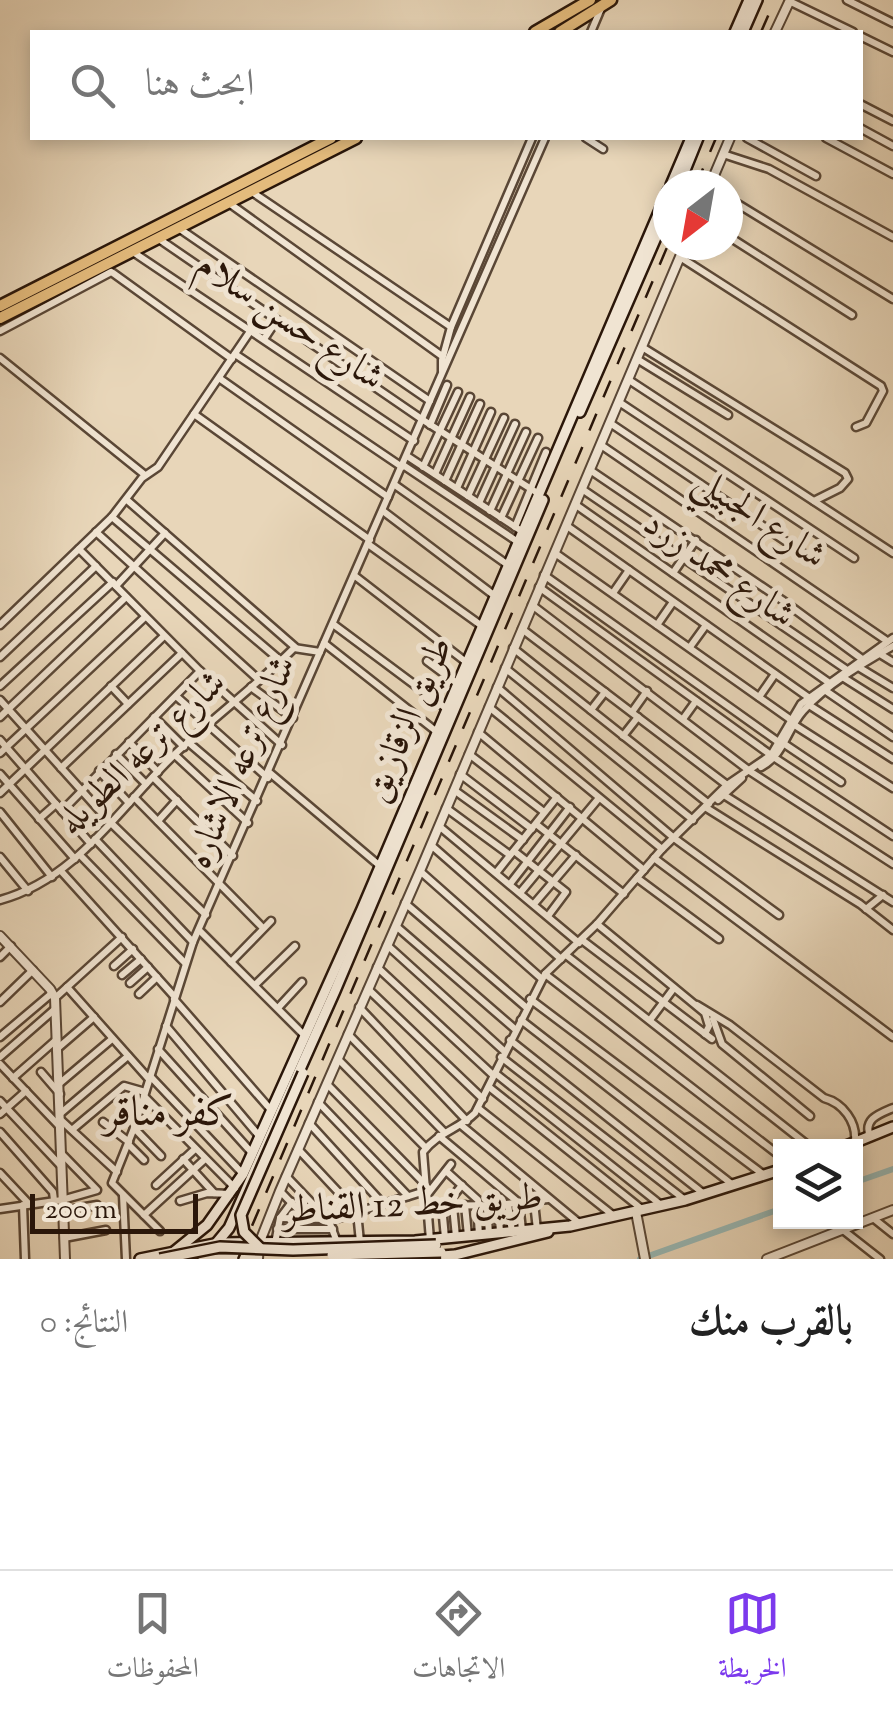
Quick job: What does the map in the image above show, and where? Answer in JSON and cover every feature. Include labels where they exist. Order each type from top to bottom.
[{"type":"highway","points":[[539,30],[590,0]]},
{"type":"highway","points":[[563,30],[607,3]]},
{"type":"highway","points":[[0,306],[326,140]]},
{"type":"highway","points":[[0,318],[108,270],[132,251],[352,140]]},
{"type":"main road","points":[[740,30],[753,0]]},
{"type":"main road","name":"طريق الزقازيق","points":[[684,170],[693,140]]},
{"type":"main road","name":"طريق الزقازيق","points":[[678,170],[693,140]]},
{"type":"main road","name":"طريق الزقازيق","points":[[177,1255],[233,1192],[305,1036],[318,1016],[399,831],[535,492],[653,235]]},
{"type":"main road","name":"طريق الزقازيق","points":[[202,1259],[220,1244],[229,1228],[305,1056],[380,866],[399,831],[519,539],[653,236]]},
{"type":"main road","points":[[260,1250],[244,1232],[241,1215],[303,1073],[305,1056]]},
{"type":"main road","points":[[863,1140],[893,1127]]},
{"type":"main road","name":"طريق خط 12 القناطر","points":[[402,1259],[455,1255],[541,1231],[640,1212],[773,1173]]},
{"type":"main road","points":[[214,1217],[220,1227],[229,1228]]},
{"type":"main road","points":[[151,1258],[223,1252],[290,1256],[541,1231]]},
{"type":"main road","name":"طريق خط 12 القناطر","points":[[260,1250],[275,1244],[441,1243],[541,1231]]},
{"type":"main road","points":[[151,1258],[209,1248],[260,1250],[441,1243]]},
{"type":"main road","points":[[177,1255],[220,1244],[260,1250]]},
{"type":"main road","points":[[202,1259],[260,1250]]},
{"type":"street","points":[[777,30],[790,0],[849,30]]},
{"type":"street","points":[[847,0],[893,23]]},
{"type":"street","points":[[592,30],[607,3]]},
{"type":"street","points":[[577,30],[583,18]]},
{"type":"street","points":[[863,37],[893,52]]},
{"type":"street","points":[[863,106],[893,122]]},
{"type":"street","points":[[863,130],[893,146]]},
{"type":"street","name":"شارع ترعه الاشاره","points":[[442,373],[450,327],[531,140]]},
{"type":"street","name":"شارع ترعه الاشاره","points":[[123,1194],[112,1182],[129,1144],[185,963],[402,466],[426,423],[430,401],[544,140]]},
{"type":"street","points":[[589,140],[603,149]]},
{"type":"street","points":[[716,170],[729,140]]},
{"type":"street","points":[[751,140],[816,176]]},
{"type":"street","points":[[830,140],[893,174]]},
{"type":"street","points":[[723,154],[769,169],[893,237]]},
{"type":"street","points":[[250,191],[450,327]]},
{"type":"street","points":[[228,202],[442,356]]},
{"type":"street","points":[[743,207],[893,299]]},
{"type":"street","points":[[179,228],[430,401]]},
{"type":"street","points":[[159,239],[426,423],[535,492],[546,452]]},
{"type":"street","points":[[743,246],[852,315]]},
{"type":"street","name":"شارع حسن سلام","points":[[132,251],[414,442]]},
{"type":"street","points":[[260,1250],[286,1176],[431,846],[679,260]]},
{"type":"street","points":[[685,260],[879,385],[883,391],[870,418],[856,428]]},
{"type":"street","points":[[0,331],[108,270],[233,356],[519,539]]},
{"type":"street","points":[[264,339],[276,320]]},
{"type":"street","points":[[0,625],[112,517],[145,475],[158,467],[251,330]]},
{"type":"street","points":[[642,348],[846,473],[848,480],[843,486],[814,501]]},
{"type":"street","points":[[0,358],[145,475]]},
{"type":"street","points":[[637,360],[728,415]]},
{"type":"street","points":[[219,378],[388,498]]},
{"type":"street","points":[[629,380],[893,553]]},
{"type":"street","points":[[426,423],[447,385]]},
{"type":"street","points":[[424,467],[458,392]]},
{"type":"street","points":[[435,474],[470,397]]},
{"type":"street","points":[[618,402],[854,558]]},
{"type":"street","points":[[445,481],[480,404]]},
{"type":"street","points":[[456,488],[491,412]]},
{"type":"street","points":[[194,414],[482,626]]},
{"type":"street","points":[[468,496],[504,418]]},
{"type":"street","points":[[610,423],[803,552]]},
{"type":"street","points":[[478,503],[515,424]]},
{"type":"street","points":[[490,510],[526,432]]},
{"type":"street","points":[[501,518],[538,438]]},
{"type":"street","name":"شارع الجبيلي","points":[[601,445],[891,642]]},
{"type":"street","points":[[408,456],[501,518],[519,539]]},
{"type":"street","points":[[590,470],[862,658]]},
{"type":"street","points":[[394,485],[508,565]]},
{"type":"street","points":[[582,489],[893,709]]},
{"type":"street","points":[[127,500],[295,647],[320,652]]},
{"type":"street","name":"شارع محمد زرد","points":[[576,505],[828,682]]},
{"type":"street","points":[[383,510],[495,596]]},
{"type":"street","points":[[112,517],[281,661]]},
{"type":"street","points":[[567,526],[893,760]]},
{"type":"street","points":[[96,532],[259,680]]},
{"type":"street","points":[[0,686],[136,566],[165,533]]},
{"type":"street","points":[[673,573],[696,540]]},
{"type":"street","points":[[79,549],[200,671],[282,746]]},
{"type":"street","points":[[554,552],[792,722],[893,788]]},
{"type":"street","points":[[0,657],[96,566]]},
{"type":"street","points":[[612,593],[629,570]]},
{"type":"street","points":[[544,575],[841,782]]},
{"type":"street","points":[[355,576],[468,663]]},
{"type":"street","points":[[539,587],[773,756],[893,836]]},
{"type":"street","points":[[0,717],[126,597]]},
{"type":"street","points":[[657,624],[673,602]]},
{"type":"street","points":[[532,606],[749,771],[893,864]]},
{"type":"street","points":[[593,626],[600,615]]},
{"type":"street","points":[[145,617],[2,747],[194,942]]},
{"type":"street","points":[[333,624],[447,710]]},
{"type":"street","points":[[690,647],[706,625]]},
{"type":"street","points":[[522,629],[727,785]]},
{"type":"street","points":[[0,792],[164,636]]},
{"type":"street","points":[[324,642],[437,732]]},
{"type":"street","points":[[441,1243],[425,1194],[422,1158],[426,1148],[464,1123],[478,1108],[544,977],[727,785],[773,756],[808,701],[828,682],[860,668],[891,642]]},
{"type":"street","points":[[808,701],[826,691],[862,658],[891,642]]},
{"type":"street","name":"شارع ترعه الطويله","points":[[1,899],[28,891],[78,857],[175,754],[295,647]]},
{"type":"street","points":[[514,648],[708,804],[893,930]]},
{"type":"street","points":[[62,768],[182,653]]},
{"type":"street","points":[[880,654],[893,662]]},
{"type":"street","points":[[428,661],[458,684]]},
{"type":"street","points":[[505,668],[692,820]]},
{"type":"street","points":[[860,668],[893,688]]},
{"type":"street","points":[[40,819],[82,790],[200,671]]},
{"type":"street","points":[[759,698],[776,674]]},
{"type":"street","points":[[112,686],[128,704]]},
{"type":"street","points":[[251,687],[292,718]]},
{"type":"street","points":[[497,687],[674,838],[779,915]]},
{"type":"street","points":[[826,691],[893,737]]},
{"type":"street","points":[[591,710],[605,692]]},
{"type":"street","points":[[623,736],[648,692]]},
{"type":"street","points":[[176,696],[207,726],[380,866]]},
{"type":"street","points":[[708,709],[716,698]]},
{"type":"street","points":[[0,700],[110,822],[206,915]]},
{"type":"street","points":[[683,719],[696,701]]},
{"type":"street","points":[[489,707],[662,850]]},
{"type":"street","points":[[154,717],[257,801]]},
{"type":"street","points":[[741,732],[750,722]]},
{"type":"street","points":[[478,732],[644,870]]},
{"type":"street","points":[[129,742],[177,800],[234,856]]},
{"type":"street","points":[[116,754],[146,784]]},
{"type":"street","points":[[175,754],[248,824]]},
{"type":"street","points":[[469,754],[544,812]]},
{"type":"street","points":[[99,771],[158,821],[264,928]]},
{"type":"street","points":[[708,804],[724,795],[749,771]]},
{"type":"street","points":[[0,774],[185,963]]},
{"type":"street","points":[[460,774],[548,834],[624,894]]},
{"type":"street","points":[[454,790],[522,840]]},
{"type":"street","points":[[724,795],[893,902]]},
{"type":"street","points":[[496,873],[558,797]]},
{"type":"street","points":[[520,892],[599,798]]},
{"type":"street","points":[[158,821],[177,800]]},
{"type":"street","points":[[510,884],[570,807]]},
{"type":"street","points":[[446,808],[528,860],[567,893],[548,916]]},
{"type":"street","points":[[0,812],[52,877]]},
{"type":"street","points":[[439,826],[548,916],[709,1037],[709,1020],[696,1005],[598,924]]},
{"type":"street","points":[[431,846],[563,957],[800,1139]]},
{"type":"street","points":[[534,904],[576,855]]},
{"type":"street","points":[[0,857],[28,891]]},
{"type":"street","points":[[654,858],[893,1037]]},
{"type":"street","points":[[61,871],[272,1111]]},
{"type":"street","points":[[420,871],[544,977],[773,1151]]},
{"type":"street","points":[[637,878],[719,939]]},
{"type":"street","points":[[866,909],[883,895]]},
{"type":"street","points":[[405,903],[527,1008]]},
{"type":"street","points":[[231,962],[271,921]]},
{"type":"street","points":[[395,925],[516,1030]]},
{"type":"street","points":[[199,930],[305,1036]]},
{"type":"street","points":[[0,936],[55,999],[62,1121],[58,1200]]},
{"type":"street","points":[[117,1172],[26,1092],[0,1060],[55,999],[122,937]]},
{"type":"street","points":[[386,944],[503,1054],[685,1200]]},
{"type":"street","points":[[0,957],[10,946]]},
{"type":"street","points":[[255,985],[295,946]]},
{"type":"street","points":[[114,966],[132,949]]},
{"type":"street","points":[[122,976],[141,959]]},
{"type":"street","points":[[130,984],[148,967]]},
{"type":"street","points":[[376,967],[493,1074],[662,1206]]},
{"type":"street","points":[[0,1002],[33,970]]},
{"type":"street","points":[[140,994],[157,978]]},
{"type":"street","points":[[278,1008],[302,982]]},
{"type":"street","points":[[67,987],[243,1174]]},
{"type":"street","points":[[367,988],[482,1099]]},
{"type":"street","points":[[650,1020],[674,988]]},
{"type":"street","points":[[0,1037],[55,999]]},
{"type":"street","points":[[530,999],[765,1176]]},
{"type":"street","points":[[696,1005],[712,1012],[819,1094],[838,1103],[855,1127],[852,1139]]},
{"type":"street","points":[[359,1007],[464,1123],[576,1225]]},
{"type":"street","points":[[712,1012],[722,1044],[810,1116]]},
{"type":"street","points":[[13,1078],[94,1018]]},
{"type":"street","points":[[521,1020],[734,1186]]},
{"type":"street","points":[[165,1025],[260,1137]]},
{"type":"street","points":[[348,1034],[442,1134],[519,1202]]},
{"type":"street","points":[[60,1083],[112,1039]]},
{"type":"street","points":[[510,1040],[705,1194]]},
{"type":"street","points":[[158,1049],[252,1154]]},
{"type":"street","points":[[62,1121],[128,1056]]},
{"type":"street","points":[[337,1058],[426,1148]]},
{"type":"street","points":[[41,1072],[61,1095]]},
{"type":"street","points":[[326,1083],[425,1194],[447,1206],[550,1199]]},
{"type":"street","points":[[73,1130],[124,1086],[144,1094],[233,1192]]},
{"type":"street","points":[[488,1086],[640,1212],[646,1259]]},
{"type":"street","points":[[3,1112],[26,1092]]},
{"type":"street","points":[[0,1101],[3,1112],[62,1167]]},
{"type":"street","points":[[318,1102],[408,1196]]},
{"type":"street","points":[[478,1108],[615,1216]]},
{"type":"street","points":[[870,1137],[867,1128],[871,1120],[893,1108]]},
{"type":"street","points":[[103,1122],[144,1160]]},
{"type":"street","points":[[309,1123],[383,1204]]},
{"type":"street","points":[[134,1128],[161,1156]]},
{"type":"street","points":[[0,1132],[58,1200],[65,1259]]},
{"type":"street","points":[[156,1185],[195,1149]]},
{"type":"street","points":[[298,1150],[357,1212],[360,1243]]},
{"type":"street","points":[[0,1208],[96,1191],[62,1154]]},
{"type":"street","points":[[144,1216],[205,1159]]},
{"type":"street","points":[[183,1160],[214,1193]]},
{"type":"street","points":[[280,1218],[328,1220],[425,1194],[448,1167],[481,1205],[479,1236]]},
{"type":"street","points":[[0,1173],[26,1204],[25,1259]]},
{"type":"street","points":[[286,1176],[328,1220],[337,1244]]},
{"type":"street","points":[[441,1243],[447,1206],[462,1185]]},
{"type":"street","points":[[280,1191],[307,1218]]},
{"type":"street","points":[[180,1201],[233,1192]]},
{"type":"street","points":[[123,1194],[160,1231]]},
{"type":"street","points":[[123,1194],[126,1259]]},
{"type":"street","points":[[275,1244],[280,1218],[292,1202]]},
{"type":"street","points":[[512,1232],[519,1202]]},
{"type":"street","points":[[534,1202],[541,1231]]},
{"type":"street","points":[[62,1211],[97,1204]]},
{"type":"street","points":[[508,1204],[512,1232]]},
{"type":"street","points":[[498,1205],[512,1232]]},
{"type":"street","points":[[465,1206],[479,1236]]},
{"type":"street","points":[[768,1259],[892,1212]]},
{"type":"street","points":[[873,1218],[893,1234]]},
{"type":"street","points":[[277,1229],[334,1229]]},
{"type":"street","points":[[64,1238],[106,1230]]},
{"type":"street","points":[[843,1230],[880,1259]]},
{"type":"waterway","points":[[863,1180],[893,1169]]},
{"type":"waterway","points":[[640,1259],[773,1212]]},
{"type":"railway","points":[[762,30],[775,0]]},
{"type":"railway","points":[[702,170],[715,140]]},
{"type":"railway","points":[[238,1259],[662,260]]},
{"type":"district","name":"كفر مناقر","points":[[169,1115]]}]
